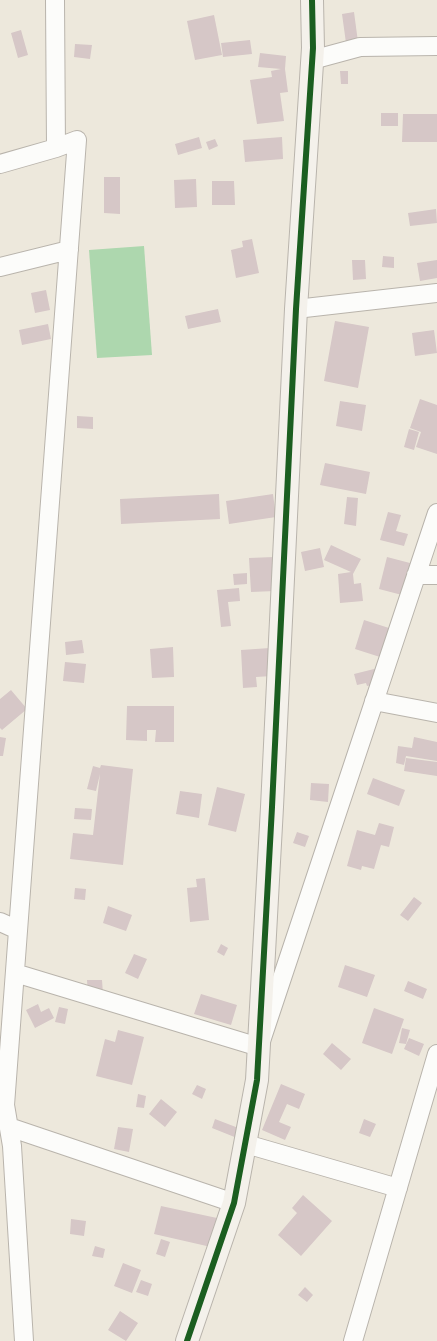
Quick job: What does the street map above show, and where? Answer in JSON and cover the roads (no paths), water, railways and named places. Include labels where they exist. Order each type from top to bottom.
[{"type":"street","points":[[55,0],[56,148]]},
{"type":"street","points":[[187,1341],[234,1203],[257,1080],[273,791],[296,309],[312,60],[312,0]]},
{"type":"street","points":[[312,60],[360,47],[437,46]]},
{"type":"street","points":[[0,164],[56,148],[77,140],[15,973],[3,1104],[9,1127],[6,1146],[24,1341]]},
{"type":"street","points":[[0,267],[69,250]]},
{"type":"street","points":[[296,309],[437,293]]},
{"type":"street","points":[[259,1047],[437,513]]},
{"type":"street","points":[[416,575],[437,575]]},
{"type":"street","points":[[374,702],[437,714]]},
{"type":"street","points":[[0,922],[18,930]]},
{"type":"street","points":[[15,973],[259,1047]]},
{"type":"street","points":[[353,1341],[398,1188],[434,1079],[437,1054]]},
{"type":"street","points":[[9,1127],[234,1203]]},
{"type":"street","points":[[246,1144],[398,1188]]}]
